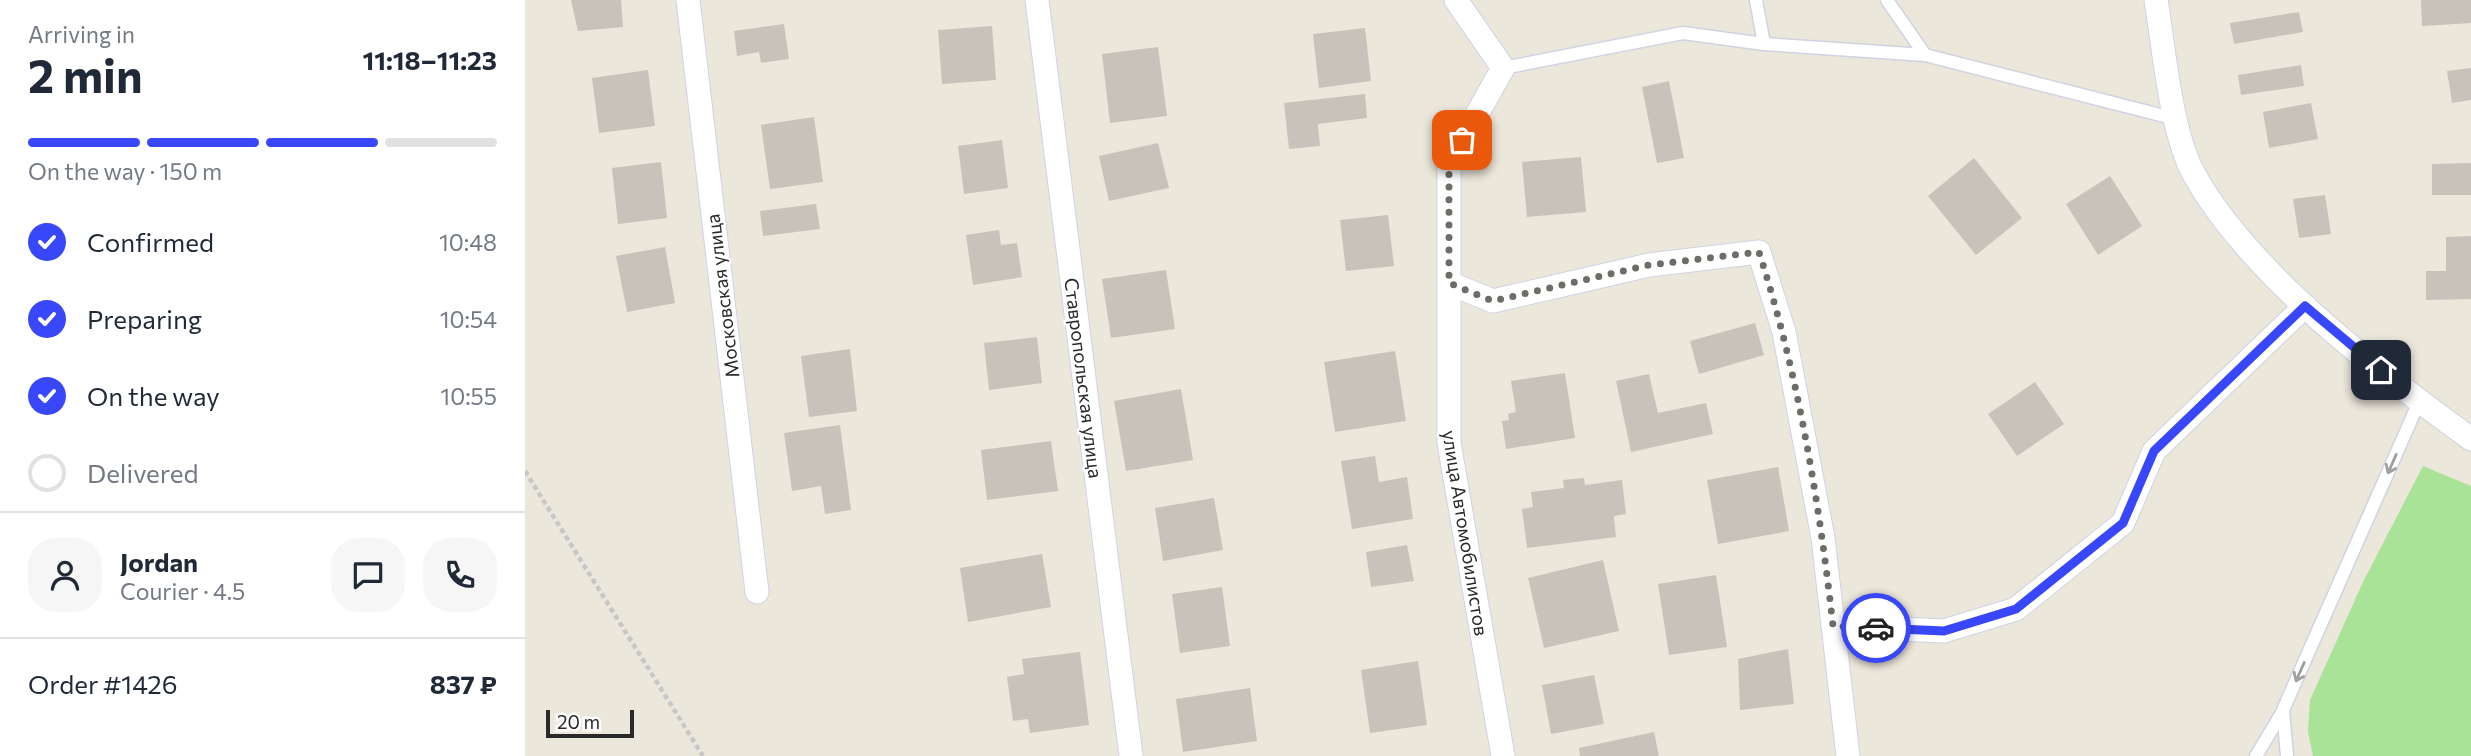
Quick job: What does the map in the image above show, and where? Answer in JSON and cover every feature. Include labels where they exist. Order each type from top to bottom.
[{"type":"street","name":"Московская улица","points":[[688,0],[757,592]]},
{"type":"street","name":"Ставропольская улица","points":[[1037,0],[1131,756]]},
{"type":"street","points":[[1456,0],[1503,68]]},
{"type":"street","points":[[2156,0],[2176,120],[2194,175],[2243,243],[2305,306],[2420,402],[2471,439]]},
{"type":"street","name":"улица Автомобилистов","points":[[1503,68],[1449,164],[1449,443],[1503,756]]},
{"type":"street","points":[[1449,283],[1493,301],[1649,265],[1759,252],[1784,332],[1823,538],[1848,756]]},
{"type":"street","points":[[1833,626],[1944,631],[2016,609],[2123,523],[2154,451],[2305,306]]},
{"type":"lane","points":[[1756,0],[1764,44]]},
{"type":"lane","points":[[1887,0],[1925,55]]},
{"type":"lane","points":[[1503,68],[1683,33],[1764,44],[1925,55],[2176,120]]},
{"type":"lane","points":[[2256,756],[2283,710],[2420,402]]},
{"type":"lane","points":[[2283,710],[2287,756]]},
{"type":"path","points":[[525,471],[703,756]]},
{"type":"green space","points":[[2423,466],[2471,486],[2471,756],[2313,756],[2308,732],[2310,700],[2363,582]]},
{"type":"building","points":[[571,0],[621,0],[623,27],[578,31]]},
{"type":"building","points":[[2421,0],[2471,0],[2471,23],[2422,26]]},
{"type":"building","points":[[2299,12],[2303,32],[2234,44],[2230,23]]},
{"type":"building","points":[[784,24],[789,59],[761,63],[759,52],[737,56],[734,31]]},
{"type":"building","points":[[992,26],[996,80],[942,84],[938,30]]},
{"type":"building","points":[[1365,28],[1371,81],[1319,88],[1313,34]]},
{"type":"building","points":[[1158,47],[1167,116],[1110,123],[1102,54]]},
{"type":"building","points":[[2301,65],[2304,86],[2241,95],[2238,75]]},
{"type":"building","points":[[2471,68],[2471,100],[2452,103],[2447,71]]},
{"type":"building","points":[[648,70],[655,126],[599,133],[592,78]]},
{"type":"building","points":[[1669,81],[1684,158],[1657,163],[1642,87]]},
{"type":"building","points":[[1365,94],[1367,118],[1318,124],[1320,146],[1289,149],[1284,103]]},
{"type":"building","points":[[2311,103],[2318,139],[2269,148],[2263,112]]},
{"type":"building","points":[[814,117],[823,182],[770,189],[761,125]]},
{"type":"building","points":[[1002,140],[1008,188],[964,194],[958,146]]},
{"type":"building","points":[[1158,143],[1169,188],[1109,201],[1099,156]]},
{"type":"building","points":[[1581,157],[1586,212],[1527,217],[1522,162]]},
{"type":"building","points":[[1974,158],[2022,218],[1976,255],[1928,196]]},
{"type":"building","points":[[661,162],[667,218],[618,224],[612,168]]},
{"type":"building","points":[[2471,163],[2471,195],[2432,195],[2432,164]]},
{"type":"building","points":[[2110,176],[2142,226],[2098,255],[2066,204]]},
{"type":"building","points":[[2325,195],[2331,234],[2299,238],[2293,199]]},
{"type":"building","points":[[816,204],[820,229],[763,236],[760,211]]},
{"type":"building","points":[[1388,215],[1394,266],[1346,271],[1340,220]]},
{"type":"building","points":[[999,230],[1001,245],[1017,243],[1022,277],[973,285],[966,235]]},
{"type":"building","points":[[2471,236],[2471,299],[2426,300],[2426,271],[2446,271],[2446,237]]},
{"type":"building","points":[[665,247],[675,303],[627,312],[616,256]]},
{"type":"building","points":[[1166,270],[1175,329],[1111,338],[1102,279]]},
{"type":"building","points":[[1755,323],[1764,355],[1699,374],[1690,341]]},
{"type":"building","points":[[1037,337],[1042,383],[989,390],[984,343]]},
{"type":"building","points":[[850,349],[857,411],[809,417],[801,356]]},
{"type":"building","points":[[1395,351],[1406,421],[1335,432],[1324,362]]},
{"type":"building","points":[[1565,373],[1575,438],[1506,449],[1502,421],[1509,420],[1508,414],[1516,412],[1511,381]]},
{"type":"building","points":[[1649,374],[1658,413],[1706,403],[1713,434],[1631,452],[1616,381]]},
{"type":"building","points":[[2035,382],[2064,424],[2017,456],[1988,414]]},
{"type":"building","points":[[1181,389],[1193,460],[1126,471],[1114,401]]},
{"type":"building","points":[[840,425],[851,510],[825,514],[821,486],[792,491],[784,433]]},
{"type":"building","points":[[1051,441],[1058,491],[987,500],[981,450]]},
{"type":"building","points":[[1375,456],[1379,482],[1407,477],[1413,519],[1352,529],[1341,461]]},
{"type":"building","points":[[1778,467],[1789,531],[1718,544],[1707,480]]},
{"type":"building","points":[[1584,478],[1585,485],[1622,480],[1626,514],[1614,516],[1616,537],[1527,548],[1522,509],[1533,507],[1531,492],[1564,488],[1563,480]]},
{"type":"building","points":[[1214,498],[1223,550],[1163,561],[1155,508]]},
{"type":"building","points":[[1407,545],[1414,581],[1371,587],[1366,552]]},
{"type":"building","points":[[1042,554],[1051,607],[968,622],[960,568]]},
{"type":"building","points":[[1603,560],[1619,631],[1544,648],[1528,578]]},
{"type":"building","points":[[1716,575],[1727,647],[1669,655],[1658,584]]},
{"type":"building","points":[[1222,587],[1230,646],[1180,653],[1172,594]]},
{"type":"building","points":[[1788,649],[1794,704],[1740,710],[1738,659]]},
{"type":"building","points":[[1080,652],[1089,725],[1030,733],[1028,719],[1013,721],[1007,677],[1024,674],[1022,659]]},
{"type":"building","points":[[1418,661],[1427,725],[1370,733],[1361,670]]},
{"type":"building","points":[[1594,675],[1604,724],[1551,734],[1542,685]]},
{"type":"building","points":[[1250,688],[1257,741],[1183,752],[1176,699]]},
{"type":"building","points":[[1654,732],[1659,756],[1580,756],[1579,748]]},
{"type":"way so far","points":[[1462,140],[1449,164],[1449,283],[1493,301],[1649,265],[1759,252],[1784,332],[1823,538],[1833,626],[1876,628]]},
{"type":"route","points":[[1876,628],[1944,631],[2016,609],[2123,523],[2154,451],[2305,306],[2381,370]]}]
